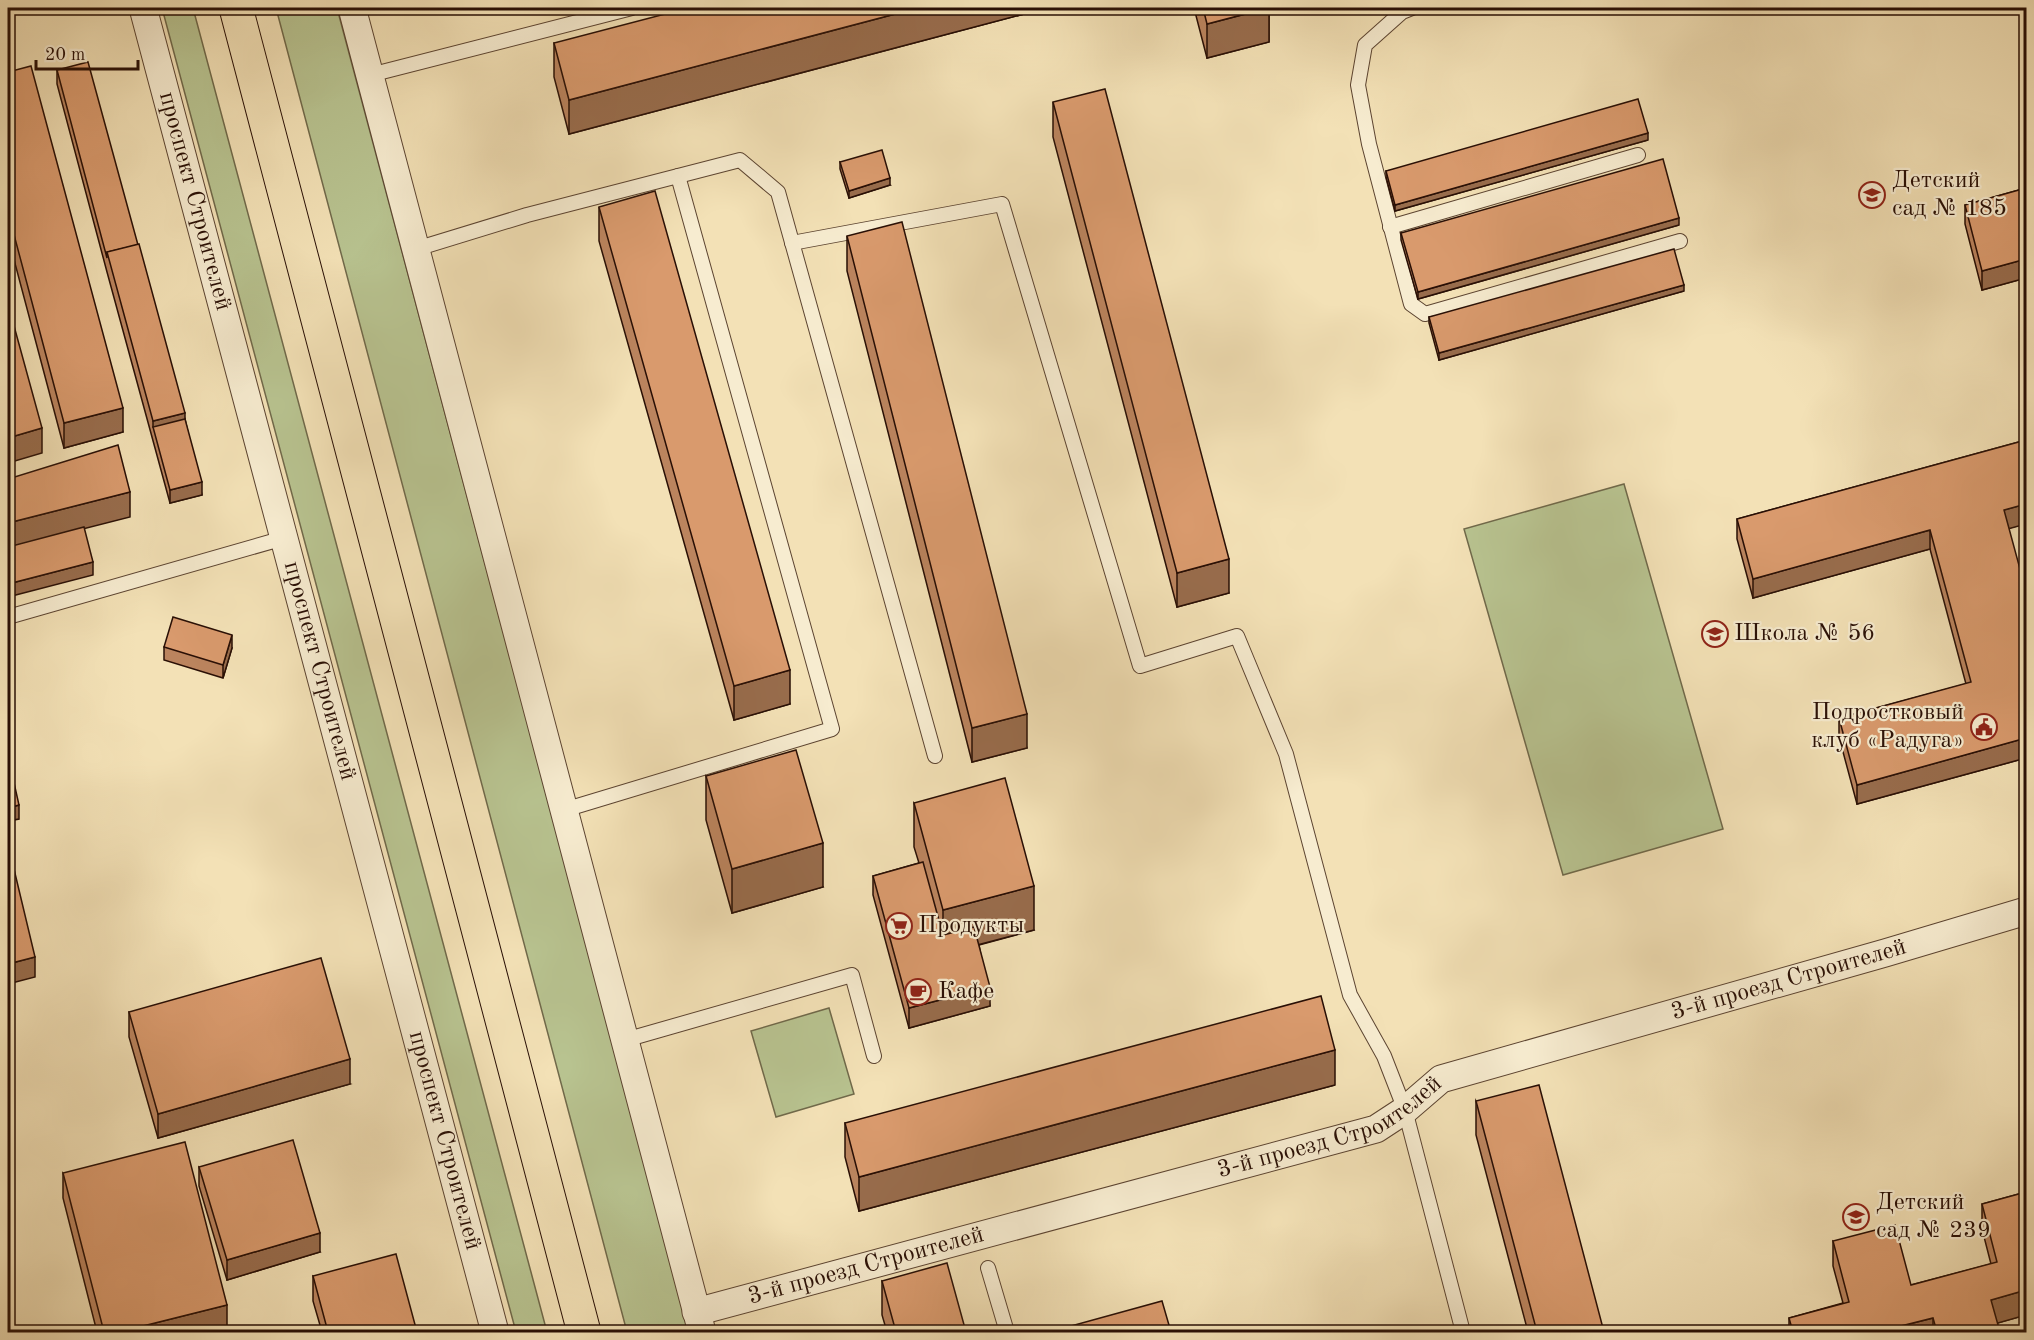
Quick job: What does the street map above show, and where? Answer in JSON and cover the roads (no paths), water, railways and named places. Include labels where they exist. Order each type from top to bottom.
[{"type":"main road","points":[[236,8],[584,1332]]},
{"type":"street","name":"проспект Строителей","points":[[143,8],[495,1332]]},
{"type":"street","points":[[352,8],[699,1322]]},
{"type":"street","name":"3-й проезд Строителей","points":[[699,1322],[1376,1129],[1405,1110],[1441,1079],[2026,911]]},
{"type":"lane","points":[[370,75],[632,8]]},
{"type":"lane","points":[[1412,8],[1402,12],[1365,45],[1358,85],[1369,144],[1411,304],[1425,314],[1680,241]]},
{"type":"lane","points":[[1390,227],[1638,154]]},
{"type":"lane","points":[[416,249],[527,215],[740,160],[778,192],[935,756]]},
{"type":"lane","points":[[564,810],[832,729],[678,176]]},
{"type":"lane","points":[[792,243],[1002,204],[1140,666],[1237,636],[1286,754],[1350,995],[1384,1056],[1405,1110],[1462,1332]]},
{"type":"lane","points":[[8,617],[284,538]]},
{"type":"lane","points":[[625,1040],[852,975],[874,1056]]},
{"type":"lane","points":[[988,1268],[1007,1332]]},
{"type":"place","name":"Детский сад № 185","points":[[1872,195]]},
{"type":"place","name":"Школа № 56","points":[[1715,634]]},
{"type":"place","name":"Подростковый клуб «Радуга»","points":[[1984,727]]},
{"type":"place","name":"Продукты","points":[[899,926]]},
{"type":"place","name":"Кафе","points":[[918,992]]},
{"type":"place","name":"Детский сад № 239","points":[[1856,1217]]}]
